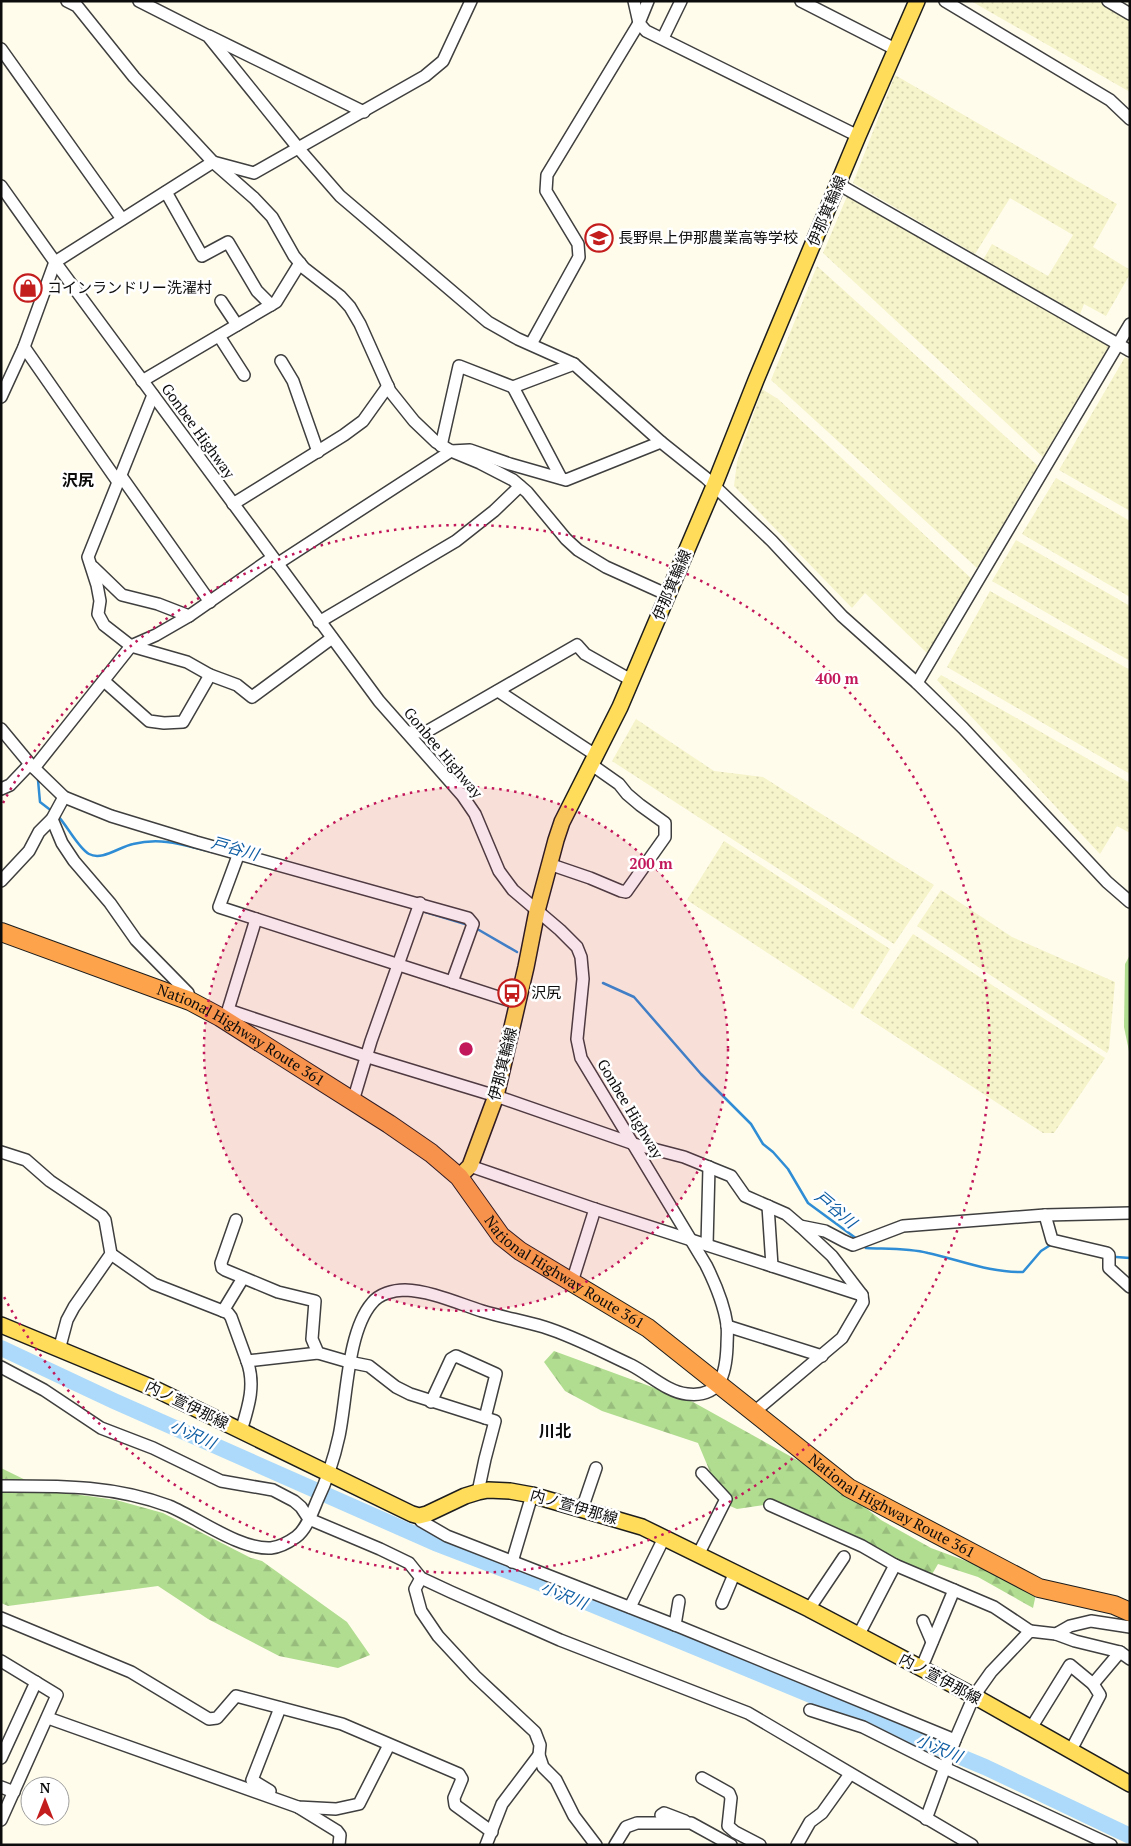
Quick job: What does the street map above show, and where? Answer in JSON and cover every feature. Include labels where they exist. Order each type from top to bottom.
[{"type":"highway","name":"National Highway Route 361","points":[[1,932],[224,1013],[431,1153],[464,1172],[501,1236],[526,1256],[648,1328],[718,1386],[849,1488],[872,1502],[1039,1588],[1114,1605],[1130,1612]]},
{"type":"main road","name":"伊那箕輪線","points":[[464,1172],[496,1096],[537,911],[562,822],[594,760],[668,595],[858,136],[917,1]]},
{"type":"main road","name":"内ノ萱伊那線","points":[[1,1325],[153,1388],[241,1431],[328,1477],[412,1514],[419,1516],[478,1492],[488,1490],[510,1491],[532,1495],[642,1527],[809,1609],[974,1696],[1130,1784]]},
{"type":"street","points":[[67,1],[77,6],[134,77],[213,162],[254,198],[272,217],[300,263],[340,296],[350,307],[360,324],[388,386],[414,421],[446,449],[480,463],[513,480],[527,492],[566,539],[578,550],[606,567],[668,595]]},
{"type":"street","points":[[139,1],[364,112]]},
{"type":"street","points":[[1,397],[24,347],[55,262],[213,162],[254,174],[425,76],[443,61],[471,1]]},
{"type":"street","points":[[634,1],[639,23],[646,31],[858,136]]},
{"type":"street","points":[[531,344],[579,256],[578,244],[546,191],[547,175],[639,23],[648,1]]},
{"type":"street","points":[[662,38],[681,1]]},
{"type":"street","points":[[801,1],[895,49]]},
{"type":"street","points":[[945,1],[1110,100],[1130,120]]},
{"type":"street","points":[[1108,1],[1130,14]]},
{"type":"street","points":[[208,36],[299,149],[340,196],[488,322],[574,364],[661,442],[714,486],[772,541],[842,616],[917,683],[963,728],[1107,882],[1130,902]]},
{"type":"street","points":[[1,49],[122,219]]},
{"type":"street","points":[[838,184],[1130,351]]},
{"type":"street","name":"Gonbee Highway","points":[[1,186],[378,701],[462,795],[475,814],[499,871],[514,890],[577,947],[581,956],[583,979],[577,1039],[581,1058],[706,1264],[716,1287],[727,1326],[727,1359],[724,1374],[718,1386]]},
{"type":"street","points":[[166,192],[202,256],[228,242],[257,291],[271,305]]},
{"type":"street","points":[[142,381],[276,302],[300,263]]},
{"type":"street","points":[[221,301],[237,325]]},
{"type":"street","points":[[917,683],[1130,324]]},
{"type":"street","points":[[219,336],[244,376]]},
{"type":"street","points":[[24,347],[210,602]]},
{"type":"street","points":[[281,361],[293,381],[318,452]]},
{"type":"street","points":[[513,387],[574,364]]},
{"type":"street","points":[[446,449],[459,366],[513,387],[561,478]]},
{"type":"street","points":[[233,504],[344,435],[363,420],[388,386]]},
{"type":"street","points":[[153,395],[88,557],[100,601],[98,614],[104,625],[131,646],[187,662],[210,675],[236,685],[252,697],[332,638]]},
{"type":"street","points":[[1,789],[10,785],[32,766],[131,646],[156,635],[189,616],[446,449],[470,450],[566,480],[661,442]]},
{"type":"street","points":[[319,622],[456,541],[494,511],[520,486]]},
{"type":"street","points":[[90,564],[122,595],[158,604],[189,616]]},
{"type":"street","points":[[407,732],[426,732],[577,645],[585,654],[631,680]]},
{"type":"street","points":[[104,681],[149,720],[164,723],[183,722],[210,675]]},
{"type":"street","points":[[498,691],[594,760],[627,794],[665,823],[665,837],[626,892],[549,864]]},
{"type":"street","points":[[1,730],[32,766],[64,797],[112,816],[238,856],[419,907],[468,918],[473,924],[452,982]]},
{"type":"street","points":[[1,881],[6,868],[29,851],[39,832],[54,815],[64,797]]},
{"type":"street","points":[[54,815],[62,843],[74,861],[110,903],[136,940],[188,993],[190,1000]]},
{"type":"street","points":[[238,856],[219,907],[517,1003]]},
{"type":"street","points":[[353,1101],[368,1057],[371,1041],[419,907]]},
{"type":"street","points":[[256,919],[224,1013],[496,1096],[634,1144],[684,1157],[731,1176],[745,1196],[786,1214],[832,1256],[862,1295],[863,1302],[842,1338],[753,1413]]},
{"type":"street","points":[[1,1152],[26,1160],[50,1182],[102,1216],[105,1220],[111,1254],[74,1307],[67,1320],[59,1350]]},
{"type":"street","points":[[708,1245],[709,1167]]},
{"type":"street","points":[[464,1172],[595,1209],[862,1295]]},
{"type":"street","points":[[768,1206],[772,1266]]},
{"type":"street","points":[[572,1282],[595,1209]]},
{"type":"street","points":[[800,1226],[826,1231],[844,1241],[860,1243],[903,1226],[1045,1215],[1130,1213]]},
{"type":"street","points":[[1045,1215],[1052,1240],[1107,1253],[1109,1255],[1109,1268],[1130,1287]]},
{"type":"street","points":[[236,1220],[221,1263],[222,1268],[278,1292],[315,1301],[312,1339],[318,1353]]},
{"type":"street","points":[[111,1254],[154,1284],[228,1313],[231,1317],[251,1370],[251,1396],[241,1431]]},
{"type":"street","points":[[223,1311],[243,1278]]},
{"type":"street","points":[[1,1486],[81,1486],[115,1490],[171,1507],[247,1544],[272,1548],[286,1543],[299,1535],[311,1515],[328,1477],[339,1438],[350,1362],[364,1315],[371,1303],[387,1293],[406,1290],[420,1291],[496,1315],[545,1327],[634,1367],[673,1390],[687,1394],[703,1394],[718,1386]]},
{"type":"street","points":[[727,1326],[822,1356]]},
{"type":"street","points":[[247,1361],[318,1353],[369,1366],[396,1387],[431,1402],[496,1421],[485,1458],[478,1492]]},
{"type":"street","points":[[431,1402],[451,1359],[456,1356],[496,1374],[485,1418]]},
{"type":"street","points":[[1,1367],[44,1390],[101,1428],[153,1448],[213,1478],[273,1490],[294,1501],[311,1515],[409,1563],[421,1578],[560,1640],[748,1713],[969,1844]]},
{"type":"street","points":[[582,1509],[596,1468]]},
{"type":"street","points":[[698,1555],[726,1500],[702,1473]]},
{"type":"street","points":[[512,1562],[532,1495]]},
{"type":"street","points":[[770,1505],[862,1546],[895,1565],[994,1607],[1030,1631],[1056,1634],[1075,1641],[1120,1652],[1130,1659]]},
{"type":"street","points":[[419,1516],[422,1521],[448,1536],[675,1625],[954,1741]]},
{"type":"street","points":[[630,1607],[664,1538]]},
{"type":"street","points":[[809,1609],[844,1557]]},
{"type":"street","points":[[858,1636],[895,1565]]},
{"type":"street","points":[[722,1604],[735,1572]]},
{"type":"street","points":[[421,1578],[415,1589],[421,1612],[438,1636],[475,1676],[535,1732],[540,1745],[539,1755],[543,1767],[556,1780],[574,1816],[596,1845]]},
{"type":"street","points":[[921,1669],[954,1590]]},
{"type":"street","points":[[675,1625],[679,1601]]},
{"type":"street","points":[[1,1618],[131,1672],[208,1719],[217,1718],[236,1696],[342,1724],[459,1774],[462,1779],[454,1798],[455,1806],[492,1832]]},
{"type":"street","points":[[1056,1634],[1070,1626],[1090,1621],[1130,1627]]},
{"type":"street","points":[[923,1622],[932,1642]]},
{"type":"street","points":[[926,1819],[954,1741],[974,1696],[991,1672],[1030,1631]]},
{"type":"street","points":[[1093,1684],[1120,1652]]},
{"type":"street","points":[[1,1661],[57,1694],[48,1718],[1,1820]]},
{"type":"street","points":[[1031,1728],[1070,1665],[1093,1684],[1100,1695],[1071,1750]]},
{"type":"street","points":[[1,1758],[36,1682]]},
{"type":"street","points":[[273,1797],[271,1792],[252,1780],[280,1708]]},
{"type":"street","points":[[810,1710],[863,1727],[945,1768],[1111,1845]]},
{"type":"street","points":[[48,1718],[298,1807],[337,1831],[340,1835],[339,1845]]},
{"type":"street","points":[[298,1807],[336,1808],[359,1804],[389,1745]]},
{"type":"street","points":[[486,1845],[502,1804],[539,1755]]},
{"type":"street","points":[[798,1845],[810,1822],[822,1813],[850,1774]]},
{"type":"street","points":[[702,1778],[729,1792],[731,1798],[728,1826],[734,1832],[760,1845]]},
{"type":"street","points":[[1,1787],[14,1792]]},
{"type":"street","points":[[661,1815],[664,1813],[668,1814],[691,1823],[731,1845]]},
{"type":"street","points":[[615,1845],[621,1832],[631,1824],[691,1823]]},
{"type":"shaded area","points":[[971,1],[1104,1],[1130,16],[1130,92]]},
{"type":"shaded area","points":[[895,75],[1117,204],[1093,247],[1130,270],[1130,274],[1106,316],[1084,304],[1080,314],[983,260],[992,244],[1048,276],[1073,235],[1010,198],[975,254],[853,183]]},
{"type":"shaded area","points":[[848,194],[1109,346],[1043,457],[823,253]]},
{"type":"shaded area","points":[[817,266],[1038,466],[977,568],[771,380]]},
{"type":"shaded area","points":[[1125,357],[1130,360],[1130,511],[1059,470]]},
{"type":"shaded area","points":[[762,389],[778,399],[973,580],[929,655],[865,593],[852,608],[734,486],[737,462]]},
{"type":"shaded area","points":[[1056,478],[1130,521],[1130,597],[1022,534]]},
{"type":"shaded area","points":[[1016,540],[1130,606],[1130,661],[992,581]]},
{"type":"shaded area","points":[[990,591],[1130,670],[1130,774],[947,667]]},
{"type":"shaded area","points":[[941,675],[1130,783],[1130,833],[1117,826],[1100,854],[937,680]]},
{"type":"shaded area","points":[[636,719],[714,771],[763,777],[934,885],[894,944],[612,761]]},
{"type":"shaded area","points":[[724,841],[890,949],[853,1009],[687,900]]},
{"type":"shaded area","points":[[941,890],[1012,937],[1115,982],[1109,1049],[1107,1053],[917,926]]},
{"type":"shaded area","points":[[913,934],[1105,1058],[1054,1133],[1043,1133],[860,1013]]},
{"type":"green space","points":[[1130,955],[1130,1056],[1124,1027],[1125,964]]},
{"type":"green space","points":[[554,1351],[693,1402],[824,1475],[881,1520],[931,1548],[1009,1577],[1036,1594],[1033,1608],[978,1577],[938,1564],[931,1576],[915,1575],[851,1537],[764,1505],[737,1509],[723,1503],[698,1443],[602,1411],[565,1391],[544,1362]]},
{"type":"green space","points":[[1,1468],[46,1490],[116,1500],[163,1513],[251,1558],[262,1561],[347,1622],[370,1655],[338,1668],[279,1656],[208,1619],[158,1586],[8,1606],[1,1603]]},
{"type":"waterway","name":"戸谷川","points":[[38,780],[40,802],[53,812]]},
{"type":"waterway","name":"戸谷川","points":[[57,815],[81,847],[94,856],[105,855],[133,844],[154,841],[212,852]]},
{"type":"waterway","name":"戸谷川","points":[[422,911],[465,924]]},
{"type":"waterway","name":"戸谷川","points":[[479,930],[517,952]]},
{"type":"waterway","name":"戸谷川","points":[[603,983],[634,997],[701,1074],[751,1124],[763,1144],[788,1169],[808,1203],[857,1239]]},
{"type":"waterway","name":"戸谷川","points":[[863,1245],[866,1248],[921,1251],[987,1268],[1023,1272],[1041,1251],[1052,1244]]},
{"type":"waterway","name":"戸谷川","points":[[1116,1257],[1130,1258]]},
{"type":"waterway","name":"小沢川","points":[[1,1348],[114,1401],[435,1543],[545,1585],[985,1767],[1130,1836]]},
{"type":"place","name":"長野県上伊那農業高等学校","points":[[599,238]]},
{"type":"place","name":"コインランドリー洗濯村","points":[[28,288]]},
{"type":"place","name":"沢尻","points":[[512,993]]},
{"type":"district","name":"沢尻","points":[[78,480]]},
{"type":"district","name":"川北","points":[[555,1431]]}]
